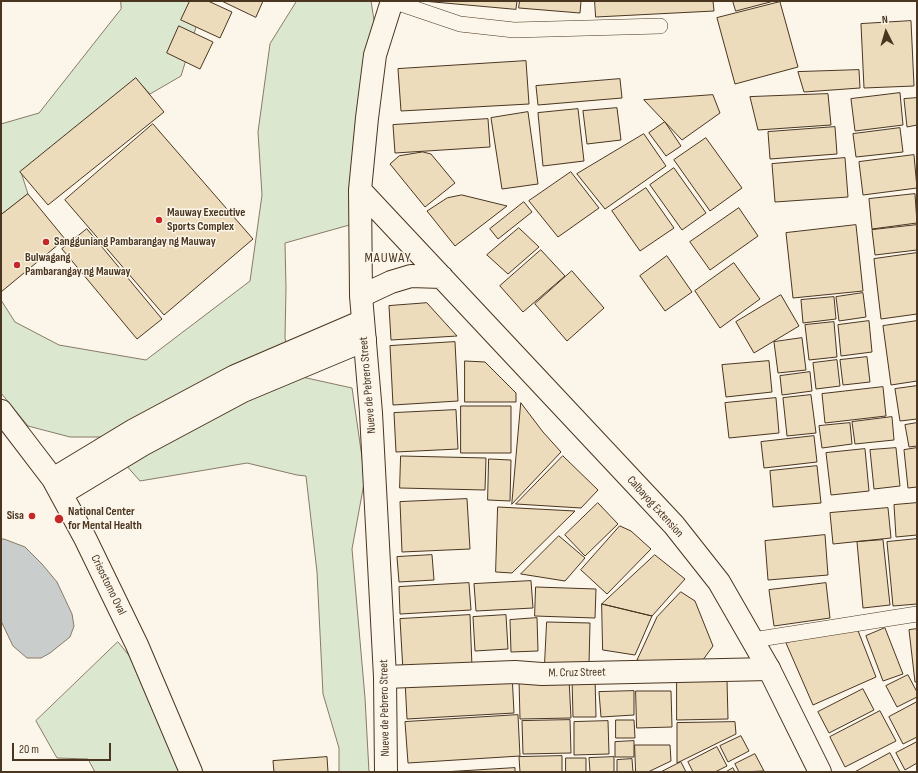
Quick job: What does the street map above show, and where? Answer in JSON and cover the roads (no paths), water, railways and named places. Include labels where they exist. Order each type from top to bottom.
[{"type":"main road","name":"Nueve de Pebrero Street","points":[[386,772],[385,677],[371,413],[361,296],[360,190],[366,118],[375,55],[392,1]]},
{"type":"main road","name":"Calbayog Extension","points":[[360,190],[674,525],[720,582],[769,669],[820,772]]},
{"type":"main road","points":[[361,296],[391,282],[411,276],[442,277]]},
{"type":"main road","points":[[57,486],[134,430],[235,376],[364,330]]},
{"type":"main road","name":"Crisostomo Oval","points":[[1,411],[57,486],[85,538],[137,645],[191,772]]},
{"type":"main road","name":"M. Cruz Street","points":[[385,677],[515,672],[542,674],[769,669]]},
{"type":"lane","points":[[392,1],[460,24],[514,30],[660,26]]},
{"type":"lane","points":[[753,640],[917,614]]},
{"type":"place","name":"Mauway Executive Sports Complex","points":[[159,220]]},
{"type":"place","name":"Sangguniang Pambarangay ng Mauway","points":[[46,242]]},
{"type":"place","name":"Bulwagang Pambarangay ng Mauway","points":[[17,265]]},
{"type":"place","name":"Sisa","points":[[32,516]]},
{"type":"place","name":"National Center for Mental Health","points":[[59,519]]},
{"type":"district","name":"MAUWAY","points":[[388,258]]}]
